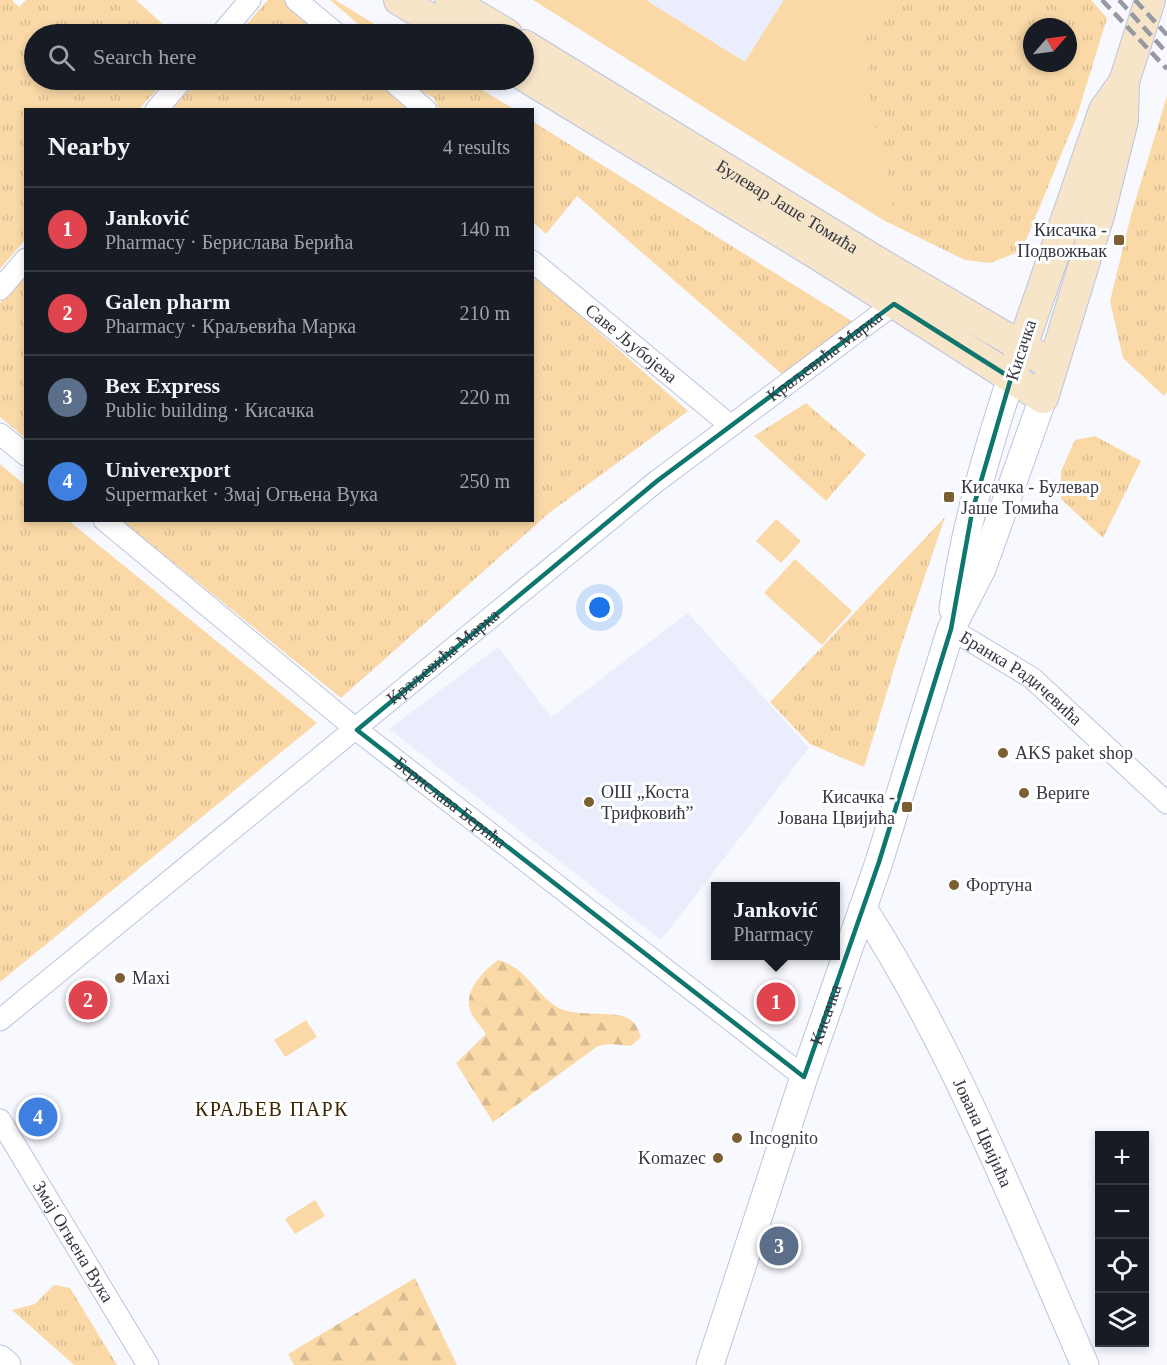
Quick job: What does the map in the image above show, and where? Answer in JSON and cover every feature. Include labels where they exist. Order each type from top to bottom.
[{"type":"main road","points":[[399,0],[439,24]]},
{"type":"main road","points":[[450,0],[490,24]]},
{"type":"main road","name":"Кисачка","points":[[1043,398],[1100,212],[1123,120],[1124,82],[1150,0]]},
{"type":"main road","name":"Булевар Јаше Томића","points":[[534,51],[871,258],[1053,365]]},
{"type":"main road","name":"Булевар Јаше Томића","points":[[534,81],[820,256],[1043,398]]},
{"type":"main road","name":"Кисачка","points":[[1011,378],[1104,110],[1124,82]]},
{"type":"street","points":[[230,24],[250,0]]},
{"type":"street","points":[[296,0],[325,24]]},
{"type":"street","points":[[158,108],[173,90]]},
{"type":"street","points":[[403,90],[424,108]]},
{"type":"street","points":[[0,289],[24,261]]},
{"type":"street","name":"Саве Љубојева","points":[[534,263],[731,426]]},
{"type":"street","name":"Краљевића Марка","points":[[0,1020],[357,730],[657,481],[894,304]]},
{"type":"street","name":"Кисачка","points":[[710,1365],[804,1077],[863,908],[951,629],[960,564],[972,512],[1011,378]]},
{"type":"street","name":"Кисачка","points":[[951,629],[982,569],[1043,398]]},
{"type":"street","points":[[0,434],[24,453]]},
{"type":"street","name":"Берислава Берића","points":[[106,522],[357,730],[804,1077]]},
{"type":"street","name":"Бранка Радичевића","points":[[951,629],[1032,678],[1167,803]]},
{"type":"street","name":"Јована Цвијића","points":[[863,908],[895,957],[940,1042],[1085,1365]]},
{"type":"street","name":"Змај Огњена Вука","points":[[0,1120],[147,1365]]},
{"type":"street","points":[[0,1359],[7,1365]]},
{"type":"highlighted area","points":[[894,304],[1011,378],[972,512],[951,629],[879,862],[804,1077],[357,730],[657,481]]},
{"type":"shaded area","points":[[646,0],[784,0],[745,62]]},
{"type":"shaded area","points":[[688,613],[809,748],[661,940],[389,729],[498,647],[551,717]]},
{"type":"green space","points":[[0,0],[12,0],[19,7],[26,0],[136,0],[163,24],[24,24],[24,90],[157,90],[140,108],[24,108],[24,241],[0,269]]},
{"type":"green space","points":[[268,0],[284,0],[312,24],[247,24]]},
{"type":"green space","points":[[330,0],[335,0],[375,24],[358,24]]},
{"type":"green space","points":[[533,0],[646,0],[745,62],[784,0],[973,0],[887,7],[866,35],[871,110],[894,201],[885,221]]},
{"type":"green space","points":[[784,0],[1091,0],[1107,18],[1077,116],[1026,240],[1016,253],[990,263],[965,260],[885,221],[707,109],[739,58],[745,62]]},
{"type":"green space","points":[[189,90],[387,90],[408,108],[172,108]]},
{"type":"green space","points":[[419,90],[482,90],[512,108],[439,108],[434,98]]},
{"type":"green space","points":[[1167,96],[1167,392],[1164,396],[1123,358],[1110,301],[1131,215]]},
{"type":"green space","points":[[534,122],[858,325],[784,376],[577,196],[546,234],[534,223]]},
{"type":"green space","points":[[24,275],[24,437],[0,417],[0,303]]},
{"type":"green space","points":[[534,275],[688,411],[549,513],[341,698],[123,522],[534,522]]},
{"type":"green space","points":[[806,403],[866,455],[826,501],[754,436]]},
{"type":"green space","points":[[1095,436],[1141,461],[1103,538],[1061,499],[1061,471],[1075,440]]},
{"type":"green space","points":[[0,464],[24,484],[24,522],[70,522],[317,723],[0,982]]},
{"type":"green space","points":[[945,517],[901,646],[864,767],[810,744],[770,702]]},
{"type":"green space","points":[[776,519],[801,541],[781,563],[756,541]]},
{"type":"green space","points":[[795,559],[852,611],[822,645],[764,593]]},
{"type":"green space","points":[[498,960],[517,969],[559,1008],[577,1013],[626,1017],[635,1024],[641,1037],[631,1046],[610,1044],[598,1046],[493,1122],[456,1063],[486,1034],[472,1015],[469,999],[480,977]]},
{"type":"green space","points":[[306,1020],[317,1037],[285,1057],[274,1040]]},
{"type":"green space","points":[[315,1200],[325,1216],[295,1234],[285,1219]]},
{"type":"green space","points":[[415,1278],[457,1365],[294,1365],[288,1354]]},
{"type":"green space","points":[[54,1285],[70,1288],[117,1365],[74,1365],[12,1310],[35,1304]]},
{"type":"railway","points":[[1102,0],[1167,69]]},
{"type":"railway","points":[[1119,0],[1167,53]]},
{"type":"railway","points":[[1135,0],[1167,35]]},
{"type":"place","name":"Кисачка - Подвожњак","points":[[1119,240]]},
{"type":"place","name":"Кисачка - Булевар Јаше Томића","points":[[949,497]]},
{"type":"place","name":"AKS paket shop","points":[[1003,753]]},
{"type":"place","name":"Вериге","points":[[1024,793]]},
{"type":"place","name":"ОШ „Коста Трифковић”","points":[[589,802]]},
{"type":"place","name":"Кисачка - Јована Цвијића","points":[[907,807]]},
{"type":"place","name":"Фортуна","points":[[954,885]]},
{"type":"place","name":"Maxi","points":[[120,978]]},
{"type":"place","name":"Galen pharm","points":[[88,1000]]},
{"type":"place","name":"Janković","points":[[776,1002]]},
{"type":"place","name":"Univerexport","points":[[38,1117]]},
{"type":"place","name":"Incognito","points":[[737,1138]]},
{"type":"place","name":"Komazec","points":[[718,1158]]},
{"type":"place","name":"Bex Express","points":[[779,1246]]},
{"type":"district","name":"КРАЉЕВ ПАРК","points":[[272,1109]]}]
